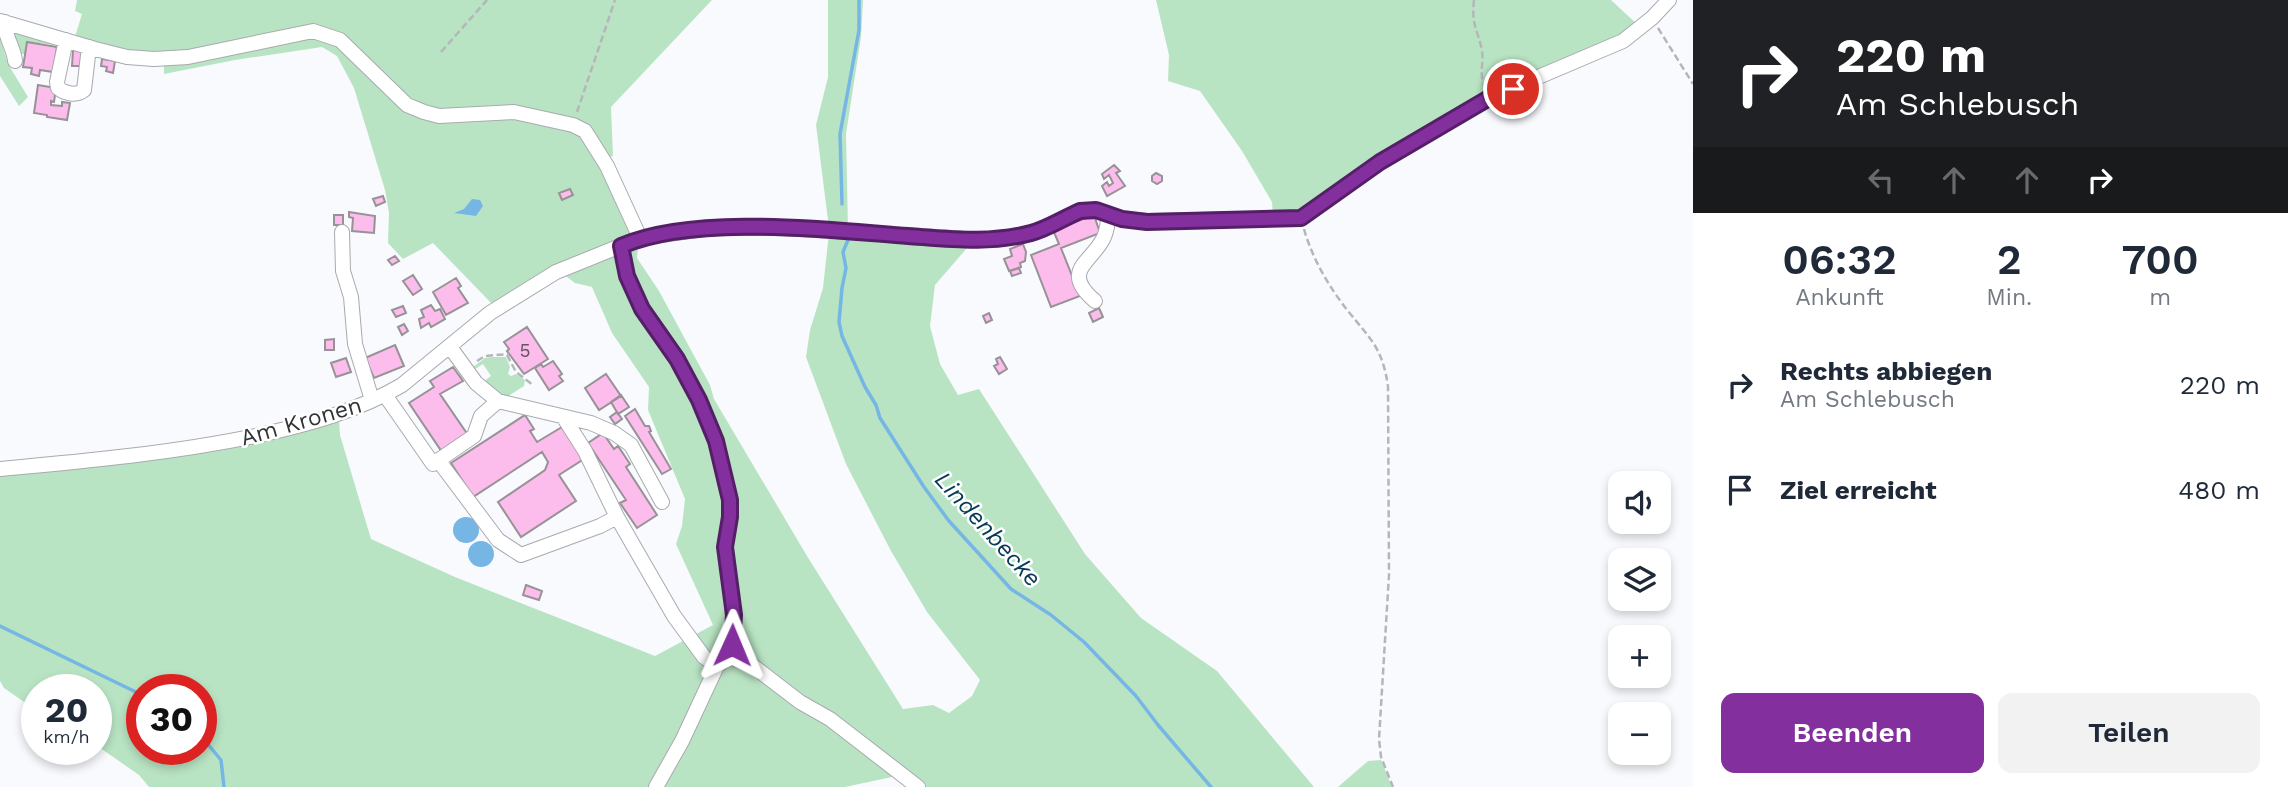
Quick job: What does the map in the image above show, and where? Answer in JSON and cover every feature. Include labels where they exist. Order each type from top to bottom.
[{"type":"street","points":[[1301,218],[1380,162],[1489,98],[1607,50],[1634,34],[1669,0]]},
{"type":"street","points":[[16,61],[3,22],[127,57],[171,59],[313,31],[320,32],[340,40],[407,105],[424,112],[439,116],[513,112],[573,125],[585,131],[592,140],[640,238]]},
{"type":"street","points":[[66,40],[57,82],[62,91],[75,94],[84,90],[89,47]]},
{"type":"street","name":"Am Kronen","points":[[0,469],[206,446],[320,420],[379,397],[401,385],[489,313],[556,272],[640,238],[712,228],[772,228],[986,240],[1033,233],[1080,211],[1096,210],[1108,215],[1147,222],[1301,218]]},
{"type":"street","points":[[1095,301],[1084,291],[1080,270],[1085,259],[1104,237],[1108,215]]},
{"type":"street","points":[[342,232],[343,271],[351,297],[355,344],[379,397],[433,464],[474,436],[481,416],[498,401]]},
{"type":"street","points":[[621,246],[627,276],[642,309],[677,359],[699,400],[716,441],[730,500],[725,547],[734,615],[732,645],[729,656],[717,666],[682,741],[656,787]]},
{"type":"street","points":[[450,347],[481,389],[498,401],[590,423],[614,433],[631,445],[662,502]]},
{"type":"street","points":[[564,418],[585,451],[617,517],[674,616],[704,657],[717,666]]},
{"type":"street","points":[[438,460],[498,540],[521,555],[600,526],[617,517]]},
{"type":"street","points":[[729,656],[753,666],[800,702],[830,719],[918,787]]},
{"type":"path","points":[[441,51],[487,0]]},
{"type":"path","points":[[573,125],[615,0]]},
{"type":"path","points":[[1474,0],[1473,23],[1482,55],[1480,75],[1489,98]]},
{"type":"path","points":[[1652,18],[1693,85]]},
{"type":"path","points":[[1301,218],[1316,261],[1346,309],[1374,342],[1384,364],[1388,386],[1389,575],[1380,739],[1381,757],[1393,787]]},
{"type":"path","points":[[465,369],[485,356],[508,355],[516,372],[533,385]]},
{"type":"green space","points":[[77,0],[712,0],[611,107],[613,156],[605,158],[563,119],[438,114],[408,102],[318,28],[156,56],[74,40],[82,14],[75,11]]},
{"type":"green space","points":[[828,0],[863,0],[861,37],[846,134],[848,229],[829,228],[816,125],[828,77]]},
{"type":"green space","points":[[1156,0],[1611,0],[1639,26],[1512,85],[1305,213],[1273,217],[1272,202],[1242,151],[1200,91],[1168,81],[1169,55]]},
{"type":"green space","points":[[11,29],[57,45],[28,42],[25,54],[19,54]]},
{"type":"green space","points":[[314,33],[339,41],[405,107],[513,114],[571,128],[587,139],[631,233],[630,237],[495,307],[433,243],[403,259],[388,243],[389,213],[385,190],[354,88],[337,56],[322,47],[164,74],[164,63]]},
{"type":"green space","points":[[0,38],[8,64],[28,97],[19,106],[0,76]]},
{"type":"green space","points":[[829,233],[984,247],[967,248],[935,285],[930,326],[940,364],[958,395],[979,389],[1085,554],[1141,618],[1217,671],[1314,787],[923,787],[898,770],[892,777],[845,787],[149,787],[139,775],[112,756],[112,674],[21,674],[21,700],[4,688],[0,681],[0,473],[339,419],[340,435],[371,539],[455,577],[655,656],[713,625],[676,544],[682,526],[685,499],[648,410],[649,387],[612,333],[592,287],[575,283],[562,273],[608,253],[615,256],[650,316],[636,286],[629,251],[633,246],[638,248],[637,258],[659,291],[710,385],[714,399],[807,556],[903,709],[933,705],[949,713],[972,696],[980,680],[927,612],[891,551],[846,464],[806,357],[810,330],[823,288]]},
{"type":"green space","points":[[506,357],[510,367],[508,374],[516,374],[525,380],[524,386],[507,397],[490,389],[483,382],[491,376],[483,364],[475,369],[473,367],[485,358]]},
{"type":"green space","points":[[1381,760],[1392,787],[1338,787],[1368,761]]},
{"type":"water","points":[[472,199],[480,200],[483,206],[476,216],[454,213],[464,209]]},
{"type":"water","points":[[466,517],[475,521],[479,530],[475,539],[466,543],[457,539],[453,530],[457,521]]},
{"type":"water","points":[[481,541],[490,545],[494,554],[490,563],[481,567],[472,563],[468,554],[472,545]]},
{"type":"building","points":[[27,42],[57,47],[53,72],[40,70],[39,76],[31,74],[32,68],[23,67]]},
{"type":"building","points":[[73,50],[82,50],[80,66],[72,66]]},
{"type":"building","points":[[102,59],[115,61],[113,73],[106,71],[107,67],[101,66]]},
{"type":"building","points":[[38,85],[56,88],[51,105],[62,106],[62,102],[70,103],[67,120],[34,113]]},
{"type":"building","points":[[1114,165],[1120,171],[1116,173],[1125,186],[1107,196],[1102,186],[1107,182],[1109,186],[1113,183],[1109,175],[1104,179],[1102,174]]},
{"type":"building","points":[[1156,173],[1162,176],[1162,181],[1157,184],[1152,181],[1152,176]]},
{"type":"building","points":[[570,189],[573,195],[562,200],[559,193]]},
{"type":"building","points":[[383,196],[385,202],[376,206],[373,199]]},
{"type":"building","points":[[349,212],[375,216],[374,233],[352,231],[353,218],[349,217]]},
{"type":"building","points":[[334,215],[343,215],[343,225],[334,225]]},
{"type":"building","points":[[1094,215],[1100,233],[1061,248],[1080,296],[1051,307],[1031,255],[1059,244],[1053,230]]},
{"type":"building","points":[[1023,244],[1025,261],[1020,263],[1021,267],[1009,271],[1004,259],[1012,256],[1010,249]]},
{"type":"building","points":[[395,256],[399,261],[392,265],[388,260]]},
{"type":"building","points":[[1019,268],[1021,273],[1012,276],[1010,271]]},
{"type":"building","points":[[413,275],[422,289],[413,295],[403,281]]},
{"type":"building","points":[[456,278],[461,286],[458,288],[468,303],[446,315],[433,292]]},
{"type":"building","points":[[431,305],[435,311],[440,309],[445,319],[431,327],[429,323],[421,328],[419,319],[424,317],[421,310]]},
{"type":"building","points":[[403,306],[406,313],[396,317],[392,310]]},
{"type":"building","points":[[1099,308],[1103,317],[1093,322],[1089,313]]},
{"type":"building","points":[[989,313],[992,320],[986,323],[983,316]]},
{"type":"building","points":[[404,324],[408,331],[402,335],[398,327]]},
{"type":"building","points":[[527,327],[548,359],[524,374],[507,351],[509,349],[504,342]]},
{"type":"building","points":[[334,339],[334,350],[325,350],[325,340]]},
{"type":"building","points":[[395,345],[404,366],[374,378],[365,358]]},
{"type":"building","points":[[1000,357],[1007,369],[999,374],[994,366],[998,364],[996,359]]},
{"type":"building","points":[[346,358],[351,372],[336,377],[331,363]]},
{"type":"building","points":[[553,361],[562,374],[559,376],[563,381],[549,390],[535,368]]},
{"type":"building","points":[[453,367],[463,381],[440,394],[468,435],[442,452],[409,403],[434,387],[430,381]]},
{"type":"building","points":[[606,374],[621,396],[599,410],[585,388]]},
{"type":"building","points":[[621,395],[629,407],[618,414],[611,402]]},
{"type":"building","points":[[635,409],[645,426],[649,426],[649,432],[671,469],[662,474],[625,416]]},
{"type":"building","points":[[617,412],[622,419],[615,424],[610,417]]},
{"type":"building","points":[[525,415],[534,429],[530,431],[537,442],[562,427],[584,459],[559,475],[576,501],[521,537],[498,502],[545,470],[548,462],[542,452],[473,497],[451,463]]},
{"type":"building","points":[[603,433],[614,449],[618,446],[630,464],[626,467],[657,515],[637,528],[620,503],[626,500],[588,443]]},
{"type":"building","points":[[526,585],[542,591],[539,600],[523,595]]},
{"type":"waterway","name":"Lindenbecke","points":[[842,204],[840,134],[859,30],[859,0]]},
{"type":"waterway","name":"Lindenbecke","points":[[848,240],[843,252],[846,268],[839,322],[842,336],[880,418],[924,487],[949,521],[1011,589],[1051,615],[1084,642],[1136,696],[1211,787]]},
{"type":"waterway","points":[[0,626],[126,687]]},
{"type":"waterway","points":[[217,755],[221,760],[224,787]]},
{"type":"route","points":[[732,645],[734,615],[725,547],[730,500],[716,441],[699,400],[677,359],[642,309],[627,276],[621,246],[640,238],[712,228],[784,228],[967,241],[1001,239],[1033,233],[1088,209],[1122,219],[1147,222],[1240,218],[1293,220],[1308,215],[1380,162],[1489,98],[1513,89]]}]
